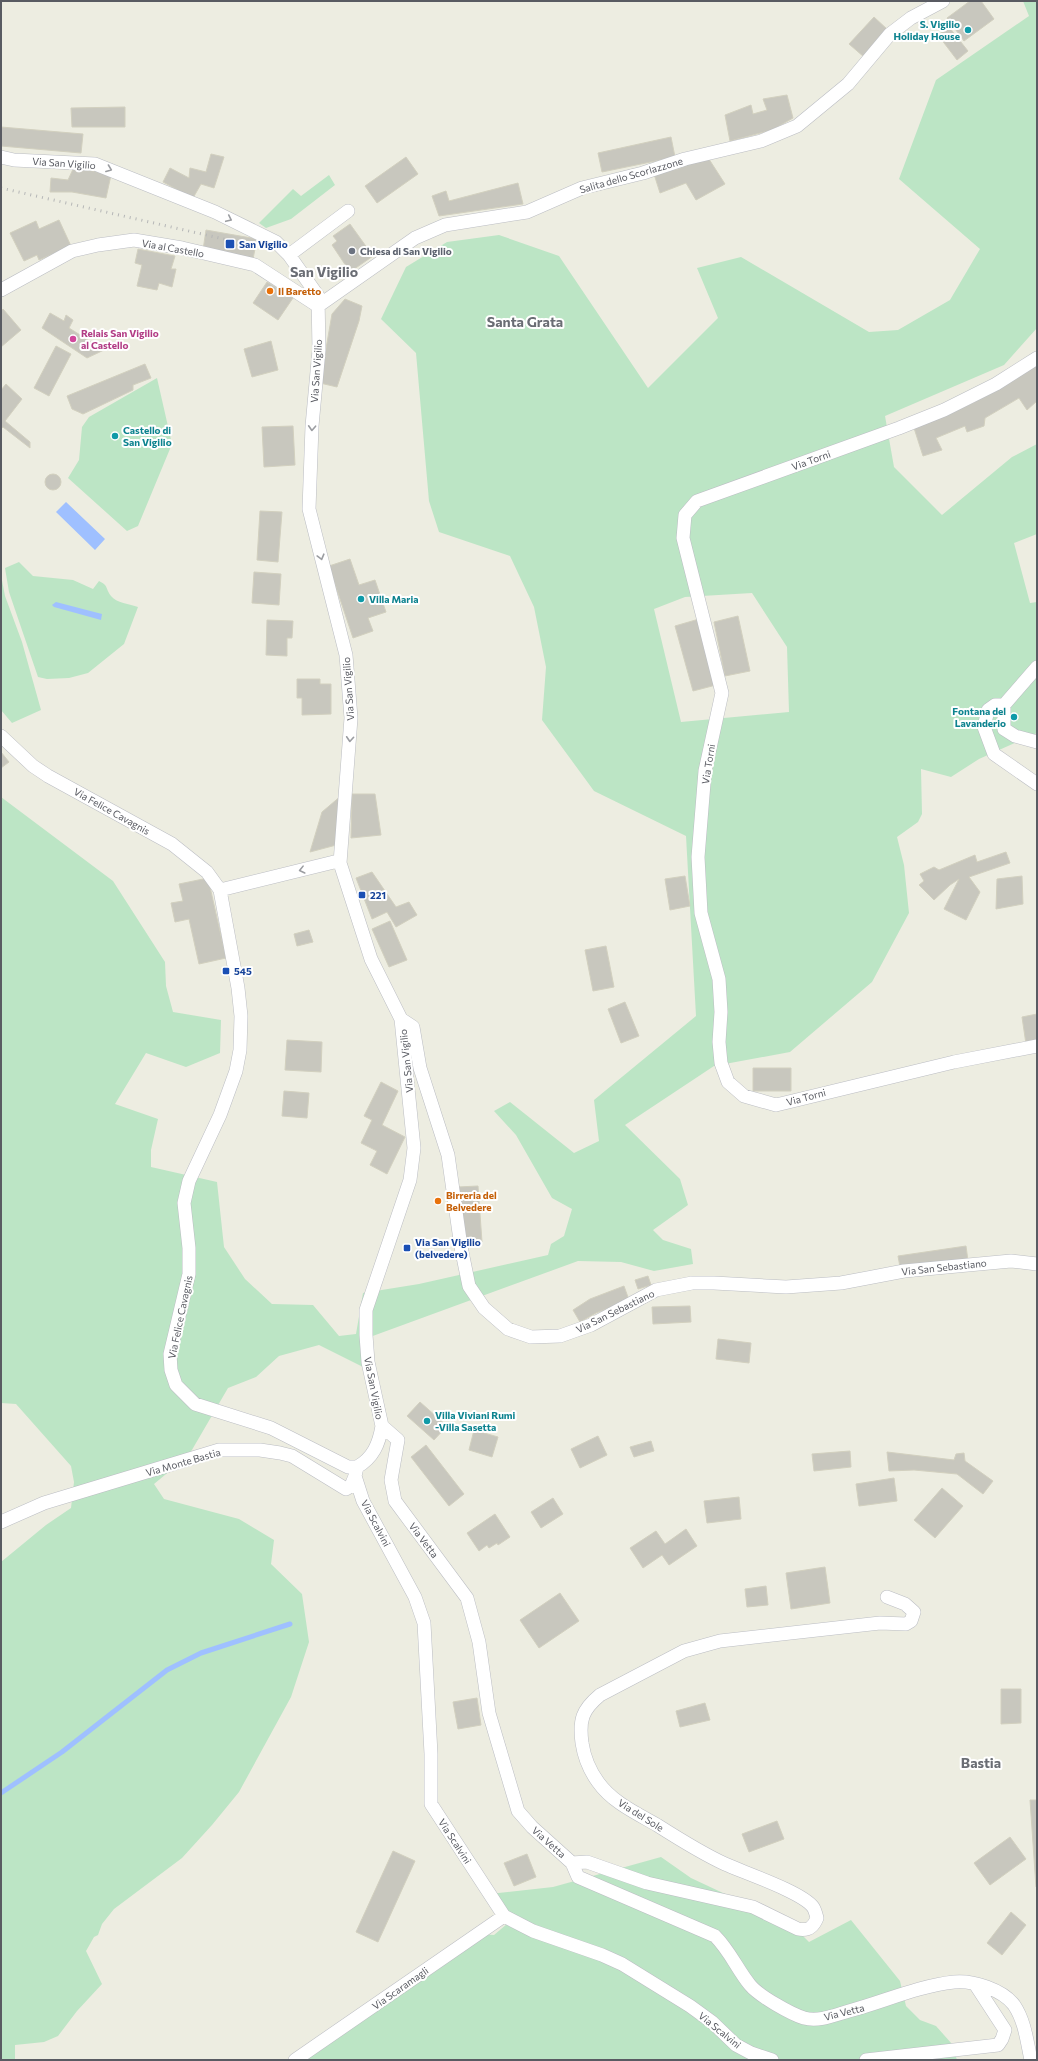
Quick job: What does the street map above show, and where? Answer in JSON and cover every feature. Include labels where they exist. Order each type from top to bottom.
[{"type":"street","name":"Salita dello Scorlazzone","points":[[318,306],[415,238],[445,225],[527,212],[582,188],[644,173],[685,159],[761,141],[797,126],[848,84],[890,34],[911,18],[943,1]]},
{"type":"street","name":"Via San Vigilio","points":[[1,158],[95,164],[215,212],[268,236],[276,242],[289,255],[318,296],[319,350],[312,426],[309,509],[346,655],[351,718],[340,863],[371,958],[401,1019],[414,1148],[410,1180],[366,1310],[368,1362],[382,1426]]},
{"type":"street","points":[[289,255],[348,211]]},
{"type":"street","name":"Via al Castello","points":[[1,290],[72,251],[98,245],[134,240],[182,248],[255,264],[318,306]]},
{"type":"street","name":"Via Torni","points":[[1037,358],[996,384],[944,410],[900,428],[698,501],[685,515],[683,538],[722,693],[705,772],[698,857],[701,913],[719,978],[721,1012],[719,1042],[721,1063],[728,1082],[744,1096],[776,1106],[954,1062],[1037,1046]]},
{"type":"street","points":[[1037,667],[1004,705],[1004,728],[1014,736],[1037,742]]},
{"type":"street","points":[[1004,705],[995,705],[988,710],[984,727],[994,754],[1037,784]]},
{"type":"street","name":"Via Felice Cavagnis","points":[[1,736],[38,770],[172,844],[207,872],[220,890],[238,988],[241,1016],[240,1050],[236,1070],[220,1115],[189,1181],[184,1203],[189,1248],[189,1274],[170,1354],[171,1370],[176,1385],[195,1404],[271,1428],[356,1472]]},
{"type":"street","points":[[220,890],[334,862],[340,863]]},
{"type":"street","name":"Via San Sebastiano","points":[[401,1019],[413,1027],[420,1068],[448,1155],[461,1247],[469,1286],[484,1308],[508,1329],[531,1337],[560,1336],[592,1325],[656,1290],[692,1283],[786,1287],[841,1283],[904,1270],[1011,1261],[1037,1264]]},
{"type":"street","points":[[356,1472],[373,1454],[382,1426]]},
{"type":"street","name":"Via Vetta","points":[[382,1426],[398,1440],[391,1480],[394,1501],[467,1598],[479,1642],[489,1713],[518,1810],[532,1827],[572,1863],[578,1877],[715,1936],[724,1946],[751,1986],[764,1997],[805,2018],[823,2018],[876,2004],[918,1990],[955,1982],[975,1984],[997,1992],[1013,2005],[1022,2020],[1031,2060]]},
{"type":"street","name":"Via Monte Bastia","points":[[1,1522],[44,1503],[219,1450],[260,1450],[292,1456],[346,1489],[351,1486],[356,1472]]},
{"type":"street","name":"Via Scalvini","points":[[356,1472],[363,1501],[415,1597],[424,1624],[432,1754],[431,1804],[504,1916],[533,1931],[602,1954],[622,1964],[690,2006],[712,2022],[736,2044],[751,2053],[772,2060]]},
{"type":"street","name":"Via del Sole","points":[[572,1863],[587,1862],[647,1883],[753,1907],[798,1929],[810,1929],[817,1918],[812,1906],[799,1896],[724,1864],[692,1847],[616,1800],[598,1782],[584,1754],[580,1731],[583,1712],[595,1700],[614,1688],[684,1651],[713,1643],[880,1623],[906,1624],[911,1621],[914,1612],[912,1608],[887,1597]]},
{"type":"street","name":"Via Scaramagli","points":[[295,2060],[504,1916]]},
{"type":"street","points":[[866,2060],[998,2045],[1005,2030],[975,1984]]},
{"type":"green space","points":[[1023,1],[1037,1],[1037,328],[1004,365],[885,416],[894,467],[942,515],[1012,457],[1037,444],[1037,534],[1014,543],[1030,603],[1037,602],[1037,733],[979,759],[951,777],[921,769],[922,814],[918,822],[897,837],[904,865],[909,913],[872,982],[790,1052],[714,1066],[625,1125],[680,1179],[688,1205],[653,1230],[663,1240],[691,1249],[693,1264],[654,1271],[621,1262],[578,1261],[370,1337],[373,1372],[319,1345],[279,1356],[256,1377],[228,1388],[189,1455],[154,1484],[164,1499],[239,1519],[274,1540],[271,1564],[302,1594],[309,1642],[291,1697],[239,1792],[212,1825],[182,1858],[114,1909],[102,1924],[98,1935],[94,1937],[86,1951],[102,1984],[77,2011],[58,2036],[44,2042],[15,2045],[15,2060],[1,2060],[1,1562],[46,1525],[71,1508],[74,1482],[71,1466],[16,1404],[1,1403],[1,797],[113,881],[165,962],[166,986],[173,1012],[221,1020],[220,1053],[186,1067],[146,1053],[115,1104],[158,1119],[151,1150],[151,1167],[217,1182],[224,1247],[245,1279],[272,1304],[313,1305],[339,1336],[356,1334],[363,1293],[419,1284],[548,1255],[551,1244],[564,1236],[572,1209],[552,1198],[516,1135],[494,1111],[510,1102],[574,1153],[599,1141],[594,1100],[696,1016],[686,836],[594,791],[542,720],[546,667],[534,607],[510,556],[439,532],[429,501],[416,353],[381,319],[406,267],[447,242],[499,235],[559,256],[648,388],[718,318],[697,268],[741,257],[869,332],[898,330],[950,300],[980,249],[899,179],[936,80],[1029,16]],"holes":[[[752,593],[787,647],[789,712],[681,722],[654,609],[685,597]]]},
{"type":"green space","points":[[329,175],[335,185],[291,219],[266,228],[259,223],[293,189],[301,196]]},
{"type":"green space","points":[[157,378],[172,444],[138,526],[127,531],[68,478],[79,460],[82,427],[89,417]]},
{"type":"green space","points":[[19,562],[33,576],[73,580],[93,589],[99,581],[106,586],[113,598],[120,602],[138,607],[124,644],[88,673],[69,678],[47,679],[38,677],[9,592],[5,568]]},
{"type":"green space","points":[[1,575],[5,596],[22,642],[41,710],[12,723],[1,710]]},
{"type":"green space","points":[[661,1857],[691,1878],[793,1926],[809,1942],[851,1920],[900,1981],[906,2006],[920,2020],[936,2026],[952,2044],[957,2060],[300,2060],[480,1934],[494,1935],[507,1924],[489,1894],[553,1887]]},
{"type":"water","points":[[66,502],[105,539],[95,550],[56,512]]},
{"type":"water","points":[[56,602],[102,614],[101,620],[54,607],[52,605]]},
{"type":"building","name":"S. Vigilio Holiday House","points":[[970,1],[981,1],[994,19],[964,41],[947,18]]},
{"type":"building","points":[[874,17],[888,30],[864,57],[849,44]]},
{"type":"building","points":[[949,27],[968,51],[957,60],[938,35]]},
{"type":"building","points":[[787,95],[793,118],[772,130],[730,141],[725,115],[751,105],[753,114],[767,110],[763,99]]},
{"type":"building","points":[[125,107],[125,127],[72,127],[71,108]]},
{"type":"building","points":[[1,127],[83,134],[81,153],[1,146]]},
{"type":"building","points":[[671,137],[675,157],[602,172],[598,153]]},
{"type":"building","points":[[211,154],[224,157],[214,188],[201,184],[193,198],[163,182],[170,168],[189,178],[190,168],[206,172]]},
{"type":"building","points":[[707,156],[725,184],[696,200],[686,183],[660,193],[654,174],[678,169]]},
{"type":"building","points":[[406,157],[418,174],[377,203],[365,186]]},
{"type":"building","points":[[74,167],[111,175],[106,198],[72,192],[50,192],[51,178],[68,180]]},
{"type":"building","points":[[518,183],[523,204],[439,216],[432,196],[446,191],[449,201]]},
{"type":"building","points":[[59,220],[71,246],[39,260],[37,255],[24,261],[10,233],[36,221],[39,229]]},
{"type":"building","name":"Chiesa di San Vigilio","points":[[350,224],[373,256],[350,272],[332,245],[337,241],[333,236]]},
{"type":"building","points":[[206,230],[257,239],[253,259],[203,250]]},
{"type":"building","points":[[138,249],[175,256],[171,269],[176,269],[172,287],[159,283],[157,290],[137,286],[142,265],[135,263]]},
{"type":"building","points":[[267,282],[293,298],[278,320],[253,303]]},
{"type":"building","name":"San Vigilio","points":[[345,299],[362,306],[359,321],[337,387],[320,383],[332,314]]},
{"type":"building","points":[[3,309],[21,330],[1,347],[1,311]]},
{"type":"building","name":"Relais San Vigilio al Castello","points":[[50,313],[64,321],[66,315],[73,320],[69,328],[104,350],[87,358],[42,328]]},
{"type":"building","points":[[271,341],[278,370],[252,377],[244,349]]},
{"type":"building","name":"Relais San Vigilio al Castello","points":[[56,346],[71,354],[49,396],[34,388]]},
{"type":"building","points":[[1037,362],[1037,401],[1027,410],[1019,398],[985,418],[984,426],[967,432],[965,426],[936,438],[942,450],[923,456],[914,428],[973,403]]},
{"type":"building","points":[[145,364],[151,378],[133,385],[133,390],[83,414],[72,409],[67,396]]},
{"type":"building","points":[[6,384],[22,399],[5,421],[30,442],[30,448],[3,427],[1,429],[1,390]]},
{"type":"building","points":[[293,426],[295,465],[264,467],[262,427]]},
{"type":"building","points":[[50,474],[56,474],[61,479],[59,488],[56,490],[50,490],[45,485],[45,479]]},
{"type":"building","points":[[260,511],[282,512],[278,562],[257,560]]},
{"type":"building","name":"Villa Maria","points":[[350,559],[359,585],[375,580],[386,612],[368,618],[373,631],[353,638],[329,566]]},
{"type":"building","points":[[254,572],[281,574],[279,605],[252,603]]},
{"type":"building","points":[[738,616],[750,671],[725,676],[714,622]]},
{"type":"building","points":[[699,619],[716,685],[693,691],[675,626]]},
{"type":"building","points":[[267,620],[293,621],[292,638],[287,638],[287,656],[266,655]]},
{"type":"building","points":[[297,679],[320,679],[320,684],[331,684],[331,714],[302,715],[302,698],[297,698]]},
{"type":"building","points":[[1,752],[9,762],[1,768]]},
{"type":"building","points":[[352,794],[375,794],[381,835],[351,838]]},
{"type":"building","points":[[342,795],[340,844],[310,852],[322,812]]},
{"type":"building","points":[[1006,852],[1010,863],[969,877],[980,892],[966,920],[944,909],[959,879],[934,900],[919,885],[924,881],[920,874],[934,867],[939,870],[975,855],[977,862]]},
{"type":"building","points":[[372,872],[396,907],[409,902],[417,915],[396,927],[387,912],[372,919],[356,878]]},
{"type":"building","points":[[685,876],[690,906],[670,910],[665,879]]},
{"type":"building","points":[[1022,876],[1023,904],[996,909],[997,879]]},
{"type":"building","points":[[208,878],[226,958],[199,964],[189,919],[175,922],[171,903],[183,901],[179,884]]},
{"type":"building","points":[[390,921],[407,960],[389,967],[372,929]]},
{"type":"building","points":[[309,930],[313,942],[297,946],[294,934]]},
{"type":"building","points":[[606,946],[614,987],[593,991],[585,950]]},
{"type":"building","points":[[625,1002],[639,1036],[621,1043],[608,1009]]},
{"type":"building","points":[[1037,1014],[1037,1042],[1026,1044],[1022,1017]]},
{"type":"building","points":[[287,1040],[322,1042],[321,1072],[285,1070]]},
{"type":"building","points":[[753,1068],[791,1068],[791,1091],[753,1091]]},
{"type":"building","points":[[381,1082],[398,1091],[382,1125],[405,1137],[387,1174],[370,1165],[377,1151],[361,1143],[372,1120],[364,1116]]},
{"type":"building","points":[[284,1091],[309,1093],[307,1118],[282,1116]]},
{"type":"building","points":[[478,1186],[482,1242],[462,1244],[458,1187]]},
{"type":"building","points":[[966,1246],[968,1261],[900,1267],[898,1256]]},
{"type":"building","points":[[648,1276],[651,1285],[638,1289],[635,1280]]},
{"type":"building","points":[[624,1286],[629,1300],[596,1313],[580,1322],[573,1310],[590,1299]]},
{"type":"building","points":[[690,1306],[691,1322],[653,1324],[652,1307]]},
{"type":"building","points":[[718,1339],[751,1343],[749,1363],[716,1359]]},
{"type":"building","name":"Villa Viviani Rumi -Villa Sasetta","points":[[420,1402],[447,1426],[434,1440],[407,1416]]},
{"type":"building","points":[[474,1430],[498,1437],[492,1457],[469,1450]]},
{"type":"building","points":[[598,1436],[607,1455],[580,1468],[571,1449]]},
{"type":"building","points":[[651,1441],[654,1451],[634,1457],[630,1447]]},
{"type":"building","points":[[426,1445],[464,1494],[449,1506],[411,1457]]},
{"type":"building","points":[[850,1451],[851,1467],[814,1471],[812,1454]]},
{"type":"building","points":[[887,1452],[954,1460],[956,1454],[964,1453],[965,1461],[993,1481],[983,1494],[957,1474],[914,1470],[889,1471]]},
{"type":"building","points":[[894,1478],[897,1501],[859,1506],[856,1484]]},
{"type":"building","points":[[942,1488],[963,1506],[935,1538],[914,1520]]},
{"type":"building","points":[[739,1497],[741,1519],[707,1523],[704,1501]]},
{"type":"building","points":[[553,1498],[563,1514],[541,1528],[531,1512]]},
{"type":"building","points":[[495,1514],[510,1537],[498,1545],[497,1543],[489,1548],[487,1545],[479,1551],[467,1533]]},
{"type":"building","points":[[686,1529],[697,1546],[669,1565],[662,1555],[643,1568],[630,1548],[656,1531],[665,1544]]},
{"type":"building","points":[[825,1567],[830,1603],[791,1609],[786,1573]]},
{"type":"building","points":[[766,1586],[768,1605],[747,1607],[745,1589]]},
{"type":"building","points":[[560,1593],[579,1621],[539,1648],[520,1620]]},
{"type":"building","points":[[1001,1689],[1021,1689],[1021,1723],[1001,1724]]},
{"type":"building","points":[[477,1698],[481,1725],[458,1729],[453,1702]]},
{"type":"building","points":[[705,1703],[710,1720],[680,1727],[676,1711]]},
{"type":"building","points":[[1030,1800],[1037,1800],[1036,1887]]},
{"type":"building","points":[[777,1821],[784,1839],[749,1852],[742,1834]]},
{"type":"building","points":[[1010,1837],[1026,1859],[990,1885],[974,1863]]},
{"type":"building","points":[[393,1851],[415,1861],[378,1942],[356,1932]]},
{"type":"building","points":[[527,1854],[536,1877],[514,1886],[504,1863]]},
{"type":"building","points":[[1011,1912],[1026,1925],[1002,1955],[987,1943]]},
{"type":"waterway","points":[[1,1793],[62,1752],[167,1670],[201,1653],[290,1624]]},
{"type":"railway","points":[[1,188],[228,240]]},
{"type":"place","name":"S. Vigilio Holiday House","points":[[968,30]]},
{"type":"place","name":"San Vigilio","points":[[230,244]]},
{"type":"place","name":"Chiesa di San Vigilio","points":[[352,251]]},
{"type":"place","name":"Il Baretto","points":[[270,291]]},
{"type":"place","name":"Relais San Vigilio al Castello","points":[[73,339]]},
{"type":"place","name":"Castello di San Vigilio","points":[[115,436]]},
{"type":"place","name":"Villa Maria","points":[[361,599]]},
{"type":"place","name":"Fontana del Lavanderio","points":[[1014,717]]},
{"type":"place","name":"221","points":[[362,895]]},
{"type":"place","name":"545","points":[[226,971]]},
{"type":"place","name":"Birreria del Belvedere","points":[[438,1201]]},
{"type":"place","name":"Via San Vigilio (belvedere)","points":[[407,1248]]},
{"type":"place","name":"Villa Viviani Rumi -Villa Sasetta","points":[[427,1421]]},
{"type":"district","name":"San Vigilio","points":[[324,271]]},
{"type":"district","name":"Santa Grata","points":[[525,321]]},
{"type":"district","name":"Bastia","points":[[981,1762]]}]
